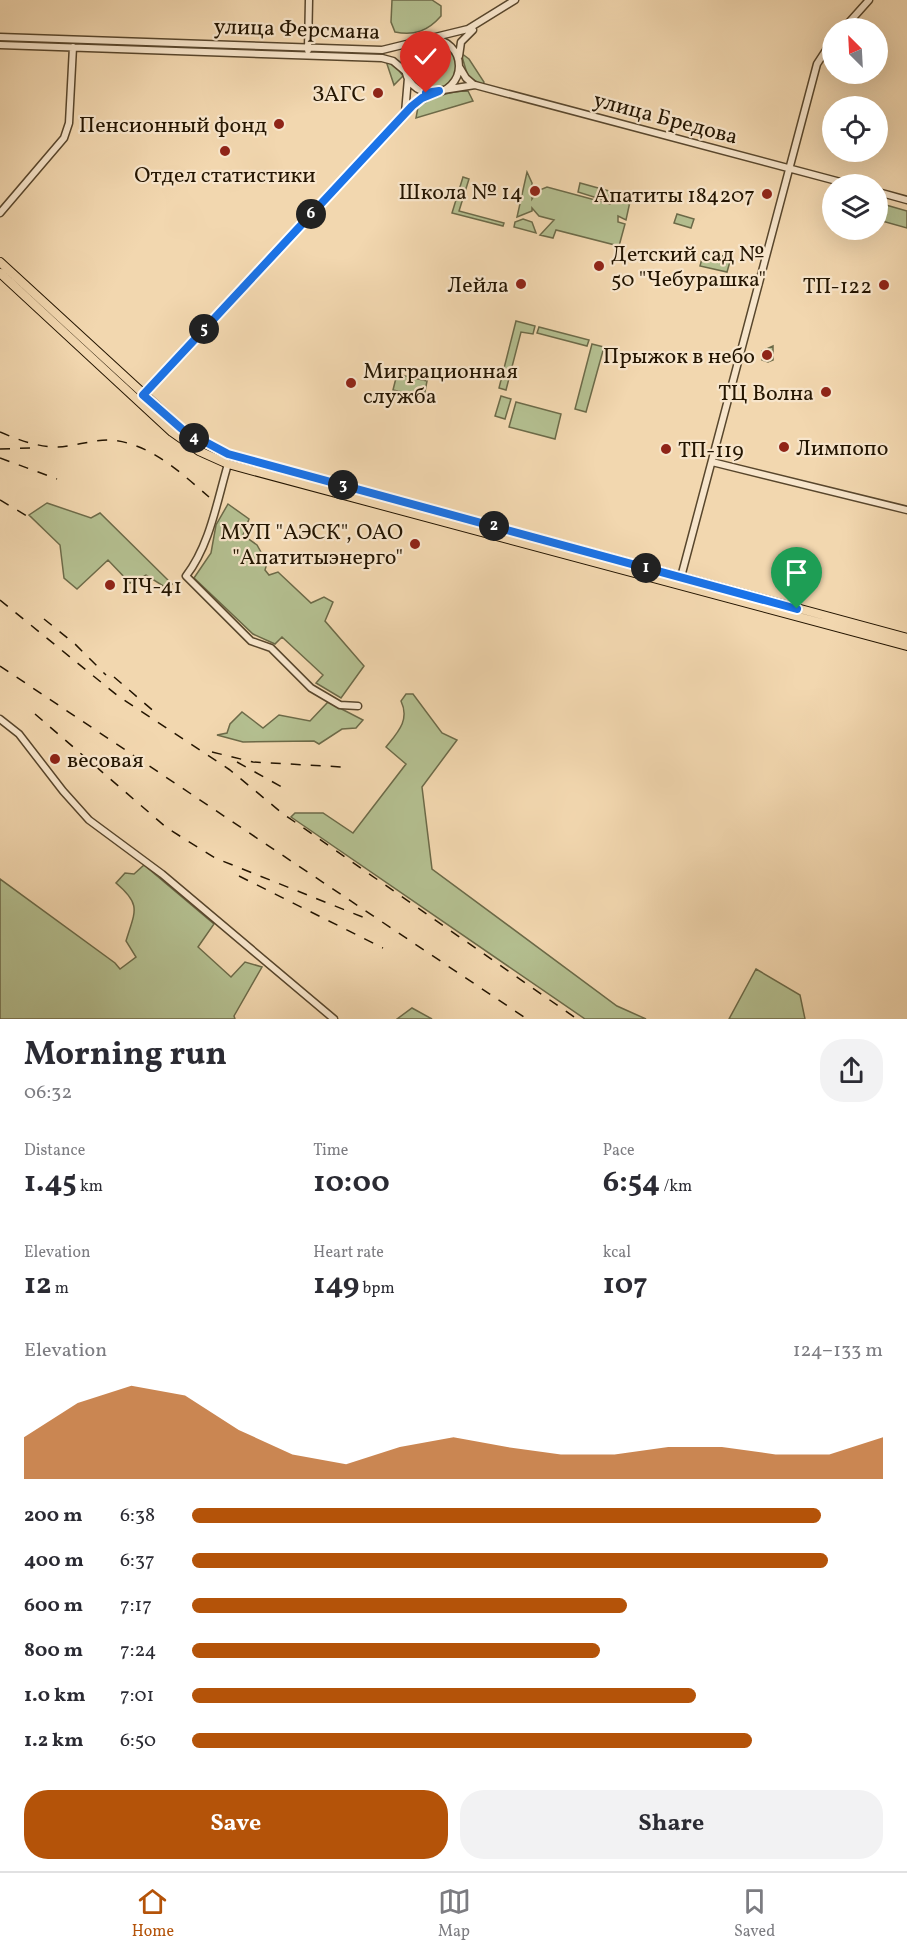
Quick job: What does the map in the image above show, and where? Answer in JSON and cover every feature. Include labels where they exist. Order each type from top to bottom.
[{"type":"main road","points":[[0,262],[137,401],[184,443],[228,464],[679,586],[907,638]]},
{"type":"main road","points":[[0,273],[183,430],[204,444],[228,454],[681,577],[907,646]]},
{"type":"main road","points":[[137,401],[143,395]]},
{"type":"main road","points":[[322,489],[325,480]]},
{"type":"main road","points":[[460,526],[463,518]]},
{"type":"main road","points":[[679,586],[681,577]]},
{"type":"street","points":[[308,56],[309,0]]},
{"type":"street","name":"улица Ферсмана","points":[[459,62],[461,42],[482,22],[515,0]]},
{"type":"street","points":[[853,18],[868,0]]},
{"type":"street","name":"улица Ферсмана","points":[[0,37],[382,50],[456,33],[482,22]]},
{"type":"street","points":[[15,45],[16,38]]},
{"type":"street","points":[[405,113],[407,57],[413,48],[427,41],[445,42],[459,62],[466,78],[475,85]]},
{"type":"street","name":"улица Ферсмана","points":[[0,45],[382,58],[393,61],[407,74]]},
{"type":"street","points":[[275,46],[275,55]]},
{"type":"street","points":[[0,213],[64,138],[69,123],[73,47]]},
{"type":"street","points":[[681,577],[817,64],[822,56]]},
{"type":"street","points":[[143,395],[405,113],[422,98],[441,91],[456,80],[459,62]]},
{"type":"street","points":[[407,74],[420,91],[441,91],[475,85]]},
{"type":"street","name":"улица Бредова","points":[[475,85],[822,177]]},
{"type":"street","points":[[888,195],[907,200]]},
{"type":"street","points":[[712,462],[907,510]]},
{"type":"street","points":[[228,464],[204,545],[196,563],[186,576],[251,641],[271,648],[311,688],[340,705],[358,706]]},
{"type":"street","points":[[0,719],[19,734],[88,820],[162,874],[334,1019]]},
{"type":"green space","points":[[392,0],[432,0],[441,6],[441,16],[426,29],[414,33],[395,32],[391,22]]},
{"type":"green space","points":[[433,43],[449,50],[456,66],[449,82],[433,89],[417,82],[410,66],[417,50]]},
{"type":"green space","points":[[461,53],[469,59],[484,82],[483,85],[468,77]]},
{"type":"green space","points":[[386,61],[396,66],[403,76],[394,85]]},
{"type":"green space","points":[[468,91],[473,101],[416,118],[418,107],[430,100],[448,93]]},
{"type":"green space","points":[[527,172],[532,183],[532,199],[537,191],[547,187],[610,204],[610,202],[578,192],[580,183],[631,197],[626,220],[618,216],[618,222],[625,224],[619,246],[556,230],[553,238],[540,235],[554,220],[539,216],[532,208],[532,211],[517,217]]},
{"type":"green space","points":[[463,177],[469,179],[459,211],[504,223],[503,226],[452,213]]},
{"type":"green space","points":[[888,206],[907,211],[907,228],[888,223]]},
{"type":"green space","points":[[677,214],[694,219],[691,228],[674,223]]},
{"type":"green space","points":[[523,219],[532,222],[536,233],[514,227],[515,222]]},
{"type":"green space","points":[[704,251],[731,258],[727,272],[700,266]]},
{"type":"green space","points":[[516,321],[535,326],[533,334],[521,332],[506,390],[499,388]]},
{"type":"green space","points":[[539,327],[589,340],[587,346],[537,333]]},
{"type":"green space","points":[[592,344],[604,347],[586,412],[575,409]]},
{"type":"green space","name":"Прыжок в небо","points":[[773,346],[773,360],[768,362],[762,360],[762,351]]},
{"type":"green space","points":[[397,374],[427,381],[424,397],[393,390]]},
{"type":"green space","points":[[501,396],[511,399],[505,419],[495,416]]},
{"type":"green space","points":[[516,402],[561,414],[555,439],[509,427]]},
{"type":"green space","points":[[47,503],[91,518],[100,513],[172,584],[168,589],[146,575],[130,583],[108,560],[77,589],[64,578],[60,545],[29,515]]},
{"type":"green space","points":[[228,504],[249,519],[243,535],[257,545],[267,563],[265,570],[269,575],[278,572],[311,603],[324,597],[333,602],[325,621],[364,666],[341,698],[316,683],[323,675],[282,637],[275,644],[253,634],[194,578],[211,553],[216,525]]},
{"type":"green space","points":[[406,694],[413,694],[442,733],[457,740],[422,787],[432,869],[617,1006],[646,1019],[585,1019],[291,817],[295,813],[323,813],[353,833],[406,764],[386,747],[401,726],[404,714],[401,701]]},
{"type":"green space","points":[[328,702],[363,720],[356,728],[342,729],[319,744],[314,741],[243,742],[217,735],[227,733],[230,724],[242,712],[263,728],[279,715],[310,721]]},
{"type":"green space","points":[[144,865],[214,924],[198,947],[231,977],[245,962],[262,967],[234,1016],[235,1019],[0,1019],[0,879],[115,963],[120,969],[136,957],[126,941],[134,909],[130,897],[116,883],[125,873],[134,874]]},
{"type":"green space","points":[[756,969],[800,995],[805,1019],[729,1019]]},
{"type":"green space","points":[[412,1008],[432,1019],[397,1019]]},
{"type":"railway","points":[[0,432],[50,447],[103,440],[138,446],[164,460],[209,497]]},
{"type":"railway","points":[[0,449],[31,448]]},
{"type":"railway","points":[[0,458],[57,479]]},
{"type":"railway","points":[[0,500],[27,516]]},
{"type":"railway","points":[[0,600],[118,696],[230,770],[282,813],[577,1019]]},
{"type":"railway","points":[[44,619],[75,644],[106,675]]},
{"type":"railway","points":[[0,666],[527,1019]]},
{"type":"railway","points":[[114,677],[157,714]]},
{"type":"railway","points":[[35,714],[167,828],[215,858],[365,918]]},
{"type":"railway","points":[[212,752],[253,762],[342,767]]},
{"type":"railway","points":[[237,762],[289,791]]},
{"type":"railway","points":[[239,876],[383,948]]},
{"type":"place","name":"ЗАГС","points":[[378,93]]},
{"type":"place","name":"Пенсионный фонд","points":[[279,124]]},
{"type":"place","name":"Отдел статистики","points":[[225,151]]},
{"type":"place","name":"Школа № 14","points":[[535,191]]},
{"type":"place","name":"Апатиты 184207","points":[[767,194]]},
{"type":"place","name":"Детский сад № 50 \"Чебурашка\"","points":[[599,266]]},
{"type":"place","name":"Лейла","points":[[521,284]]},
{"type":"place","name":"ТП-122","points":[[884,285]]},
{"type":"place","name":"Прыжок в небо","points":[[767,355]]},
{"type":"place","name":"Миграционная служба","points":[[351,383]]},
{"type":"place","name":"ТЦ Волна","points":[[826,392]]},
{"type":"place","name":"Лимпопо","points":[[784,447]]},
{"type":"place","name":"ТП-119","points":[[666,449]]},
{"type":"place","name":"МУП \"АЭСК\", ОАО \"Апатитыэнерго\"","points":[[415,544]]},
{"type":"place","name":"ПЧ-41","points":[[110,585]]},
{"type":"place","name":"весовая","points":[[55,759]]},
{"type":"route","points":[[426,93],[439,91],[422,98],[412,106],[143,395],[183,430],[204,444],[228,454],[797,609]]}]
